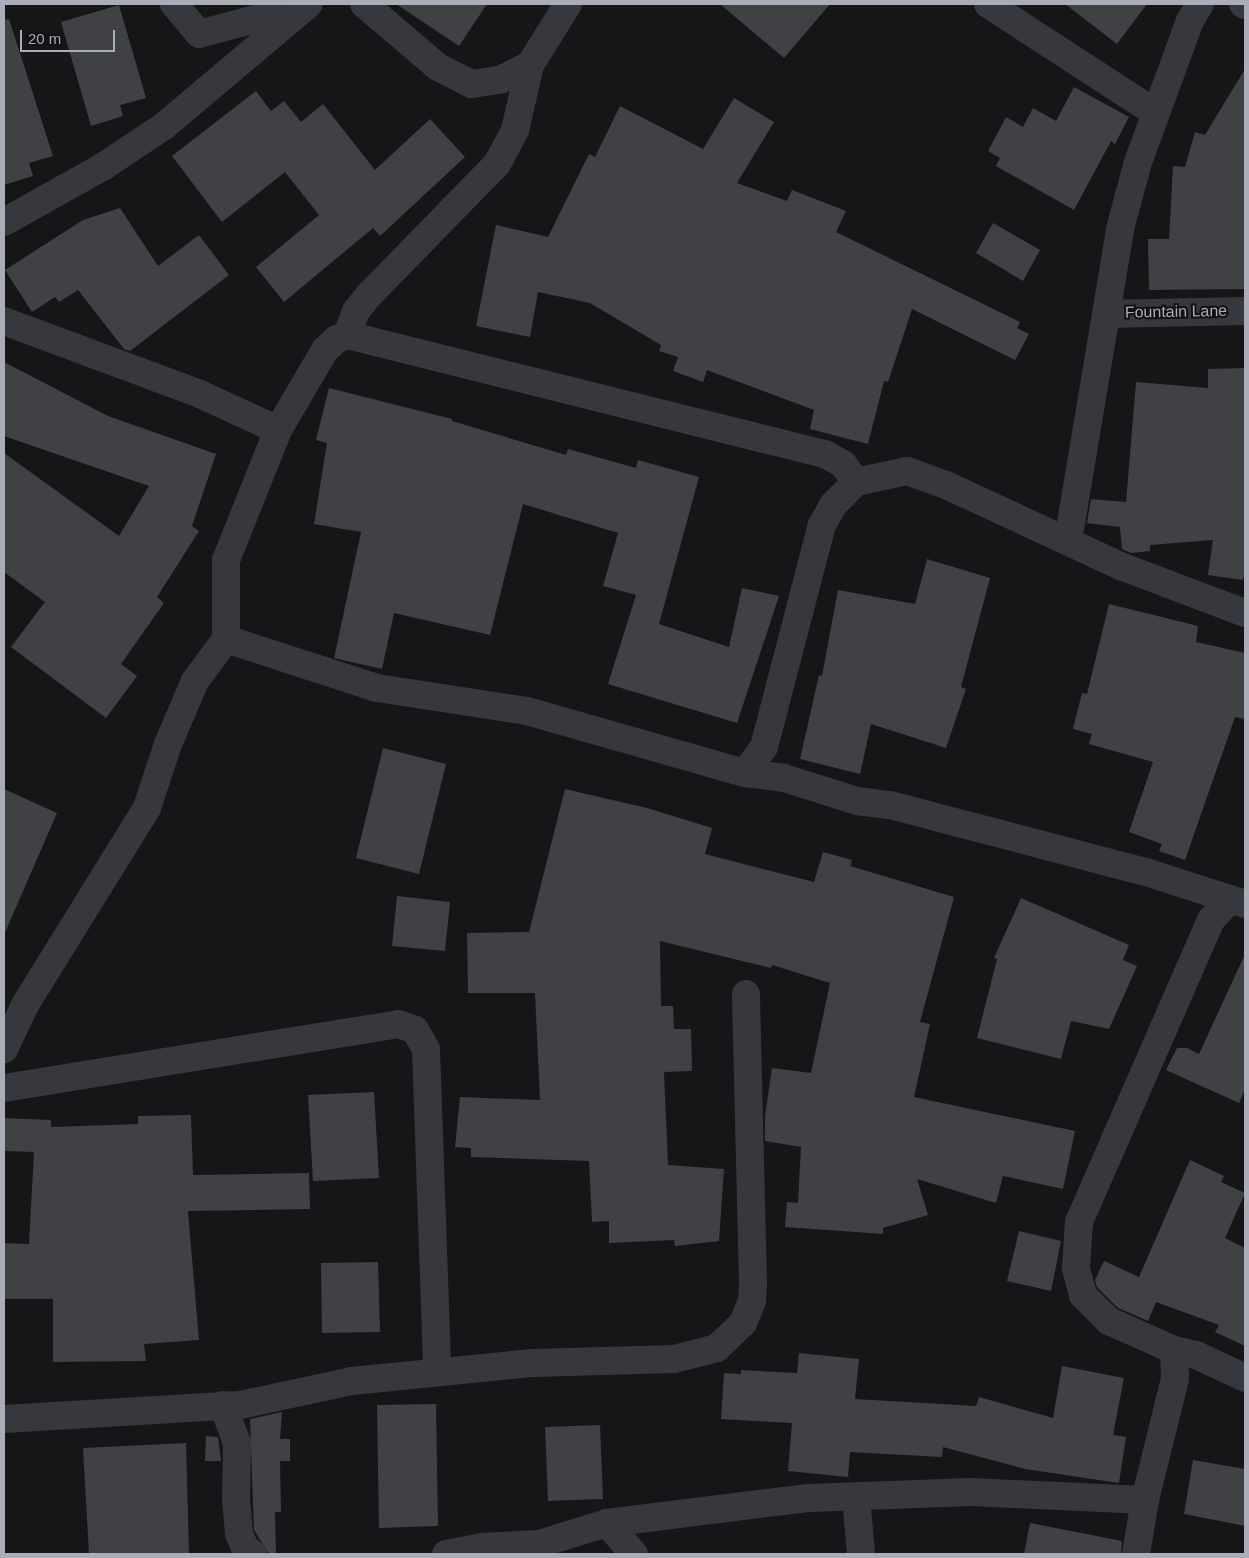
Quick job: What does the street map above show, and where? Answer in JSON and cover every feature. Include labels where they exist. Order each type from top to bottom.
[{"type":"street","points":[[174,4],[199,34],[309,4]]},
{"type":"street","points":[[4,222],[104,166],[164,126],[309,4]]},
{"type":"street","points":[[364,4],[438,68],[472,84],[502,79],[530,66]]},
{"type":"street","points":[[347,334],[356,311],[365,300],[497,164],[516,130],[530,66],[568,4]]},
{"type":"street","points":[[988,4],[1156,113]]},
{"type":"street","points":[[1068,541],[1120,229],[1156,113],[1190,21],[1200,4]]},
{"type":"street","name":"Fountain Lane","points":[[1106,314],[1245,311]]},
{"type":"street","points":[[4,321],[200,394],[278,430]]},
{"type":"street","points":[[4,1049],[25,1005],[147,808],[168,744],[195,681],[226,638],[226,560],[278,430],[325,350],[337,339],[347,334],[825,454],[843,464],[856,482]]},
{"type":"street","points":[[745,773],[764,747],[822,525],[832,505],[856,482],[907,470],[946,485],[1123,567],[1245,613]]},
{"type":"street","points":[[226,638],[377,688],[527,711],[745,773],[784,778],[857,801],[890,805],[1146,872],[1237,902]]},
{"type":"street","points":[[1237,902],[1212,920],[1079,1222],[1076,1268],[1083,1295],[1110,1321],[1174,1350],[1196,1355],[1245,1378]]},
{"type":"street","points":[[4,1419],[240,1405],[352,1381],[533,1363],[698,1355],[717,1348],[743,1323],[752,1301],[746,994]]},
{"type":"street","points":[[4,1088],[398,1024],[415,1030],[426,1049],[437,1372]]},
{"type":"street","points":[[1136,1554],[1145,1500],[1176,1379],[1174,1350]]},
{"type":"street","points":[[223,1405],[238,1444],[236,1499],[239,1533],[248,1553]]},
{"type":"street","points":[[446,1554],[482,1548],[539,1544],[607,1523],[809,1498],[970,1492],[1145,1500]]},
{"type":"street","points":[[856,1497],[861,1554]]},
{"type":"street","points":[[607,1523],[634,1554]]},
{"type":"building","points":[[396,4],[487,4],[459,46]]},
{"type":"building","points":[[720,4],[830,4],[784,58]]},
{"type":"building","points":[[1065,4],[1147,4],[1117,44]]},
{"type":"building","points":[[119,5],[146,98],[120,105],[123,116],[91,126],[61,22]]},
{"type":"building","points":[[9,19],[53,156],[29,163],[33,176],[4,185],[4,20]]},
{"type":"building","points":[[1245,69],[1245,289],[1149,290],[1148,239],[1169,239],[1173,166],[1185,167],[1195,132],[1205,135]]},
{"type":"building","points":[[1074,87],[1129,117],[1115,144],[1111,141],[1074,210],[996,166],[1000,158],[988,151],[1006,117],[1023,127],[1033,108],[1056,121]]},
{"type":"building","points":[[256,91],[271,111],[284,101],[301,122],[323,104],[375,170],[430,119],[465,157],[380,236],[373,228],[284,302],[256,267],[319,215],[285,172],[222,222],[172,156]]},
{"type":"building","points":[[734,98],[774,122],[737,183],[787,201],[792,190],[846,211],[836,232],[1020,322],[1017,328],[1029,334],[1015,360],[912,309],[888,382],[884,381],[868,444],[810,429],[814,410],[707,370],[703,382],[673,371],[678,357],[659,351],[661,345],[590,303],[538,292],[530,337],[476,326],[496,225],[548,237],[589,154],[595,157],[620,106],[703,149]]},
{"type":"building","points":[[120,208],[158,266],[199,235],[229,275],[130,351],[124,349],[78,290],[59,302],[55,297],[32,312],[5,270],[83,220]]},
{"type":"building","points":[[993,223],[1040,250],[1023,281],[976,253]]},
{"type":"building","points":[[4,362],[108,416],[216,454],[192,526],[199,531],[157,597],[164,603],[121,664],[137,676],[106,718],[11,647],[45,602],[4,572],[4,453],[119,536],[149,486],[4,436]]},
{"type":"building","points":[[1245,368],[1245,574],[1242,580],[1208,575],[1213,540],[1150,545],[1150,551],[1131,553],[1122,549],[1120,527],[1087,523],[1091,499],[1126,502],[1136,382],[1208,388],[1208,369]]},
{"type":"building","points":[[329,388],[452,419],[452,421],[566,455],[568,449],[636,468],[638,460],[699,477],[659,624],[729,647],[742,588],[779,596],[737,723],[608,684],[636,595],[603,586],[618,533],[523,504],[490,635],[394,613],[382,669],[334,658],[361,532],[314,524],[327,443],[316,440]]},
{"type":"building","points":[[927,559],[990,578],[961,687],[966,689],[946,748],[871,724],[860,774],[800,759],[819,675],[822,676],[838,590],[915,604]]},
{"type":"building","points":[[1109,604],[1198,626],[1196,642],[1245,653],[1245,719],[1235,717],[1185,860],[1159,851],[1162,844],[1129,832],[1153,762],[1089,744],[1092,734],[1073,729],[1082,693],[1087,694]]},
{"type":"building","points":[[383,748],[446,764],[419,874],[356,858]]},
{"type":"building","points":[[4,789],[57,813],[4,935]]},
{"type":"building","points":[[565,789],[647,808],[712,828],[705,854],[814,882],[823,852],[852,860],[850,866],[954,897],[920,1022],[930,1024],[914,1097],[1075,1131],[1063,1189],[1003,1176],[996,1203],[917,1179],[928,1215],[883,1228],[883,1234],[785,1227],[787,1202],[798,1203],[801,1147],[765,1141],[765,1116],[772,1068],[811,1073],[830,983],[772,965],[771,968],[660,941],[661,1006],[673,1006],[674,1029],[691,1029],[692,1071],[664,1072],[668,1165],[724,1169],[719,1241],[675,1246],[674,1240],[609,1243],[609,1221],[592,1222],[589,1161],[471,1157],[471,1148],[455,1147],[460,1097],[540,1100],[535,993],[468,993],[467,933],[529,932]]},
{"type":"building","points":[[397,896],[450,902],[445,951],[392,946]]},
{"type":"building","points":[[1021,898],[1129,945],[1123,960],[1137,966],[1109,1029],[1071,1021],[1061,1059],[977,1038],[997,959],[994,958]]},
{"type":"building","points":[[1245,954],[1245,1089],[1239,1103],[1166,1070],[1177,1048],[1187,1048],[1199,1054]]},
{"type":"building","points":[[374,1092],[379,1178],[313,1181],[308,1095]]},
{"type":"building","points":[[191,1115],[193,1175],[309,1173],[310,1209],[188,1211],[199,1340],[144,1344],[146,1361],[53,1362],[53,1299],[4,1299],[4,1243],[29,1244],[34,1152],[4,1151],[4,1118],[51,1120],[51,1127],[138,1124],[138,1116]]},
{"type":"building","points":[[1190,1160],[1224,1176],[1221,1182],[1245,1193],[1225,1238],[1245,1248],[1245,1346],[1215,1332],[1219,1325],[1156,1302],[1148,1321],[1118,1308],[1097,1287],[1095,1280],[1104,1261],[1139,1277]]},
{"type":"building","points":[[1019,1231],[1061,1241],[1051,1291],[1007,1281]]},
{"type":"building","points":[[378,1262],[380,1332],[322,1333],[321,1263]]},
{"type":"building","points":[[799,1353],[859,1359],[855,1399],[976,1406],[979,1397],[1053,1418],[1062,1366],[1124,1378],[1113,1435],[1126,1437],[1119,1483],[1025,1469],[943,1447],[942,1457],[850,1452],[848,1477],[788,1471],[792,1423],[721,1419],[724,1373],[741,1374],[741,1370],[797,1373]]},
{"type":"building","points":[[436,1404],[438,1526],[379,1528],[377,1405]]},
{"type":"building","points":[[282,1412],[280,1439],[290,1439],[290,1461],[280,1461],[281,1512],[275,1512],[276,1554],[269,1554],[254,1530],[250,1419]]},
{"type":"building","points":[[600,1425],[603,1499],[548,1501],[545,1427]]},
{"type":"building","points":[[206,1436],[218,1437],[221,1461],[205,1461]]},
{"type":"building","points":[[186,1443],[189,1554],[89,1554],[83,1448]]},
{"type":"building","points":[[1193,1460],[1245,1469],[1245,1526],[1184,1514]]},
{"type":"building","points":[[1030,1523],[1122,1541],[1121,1554],[1024,1554]]}]
